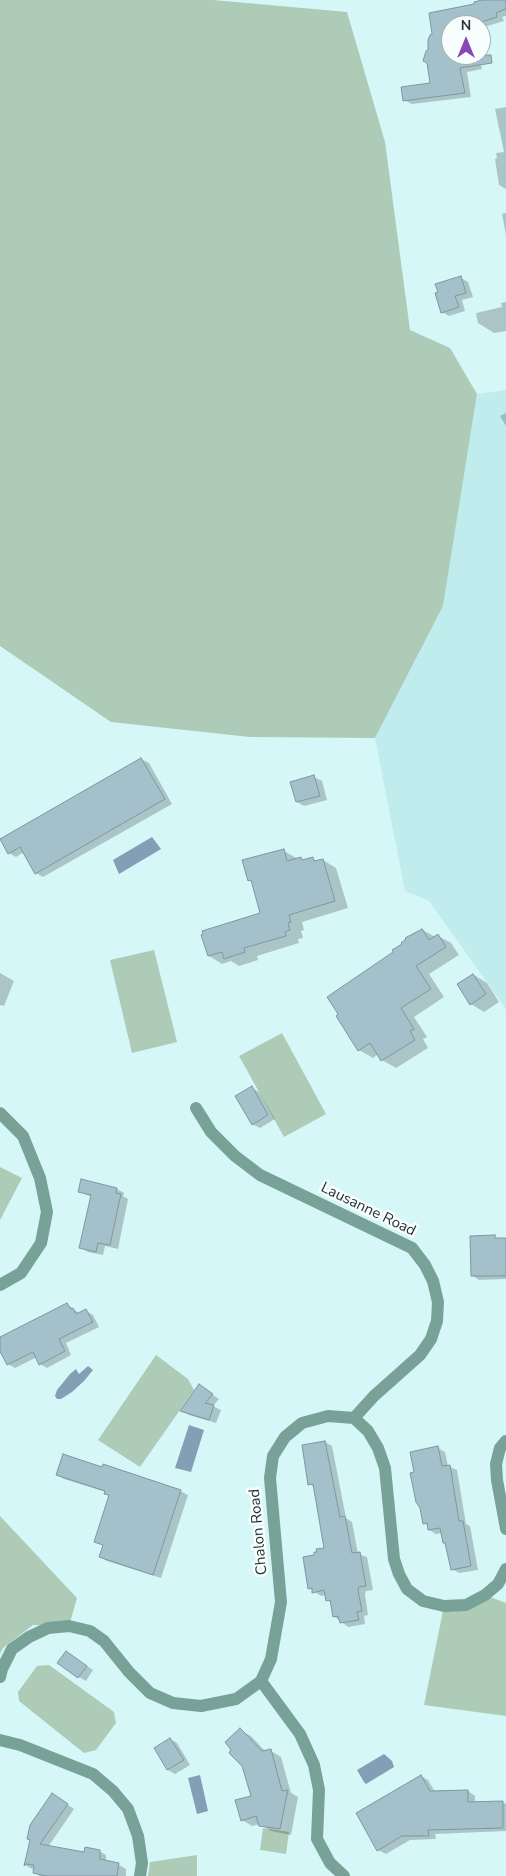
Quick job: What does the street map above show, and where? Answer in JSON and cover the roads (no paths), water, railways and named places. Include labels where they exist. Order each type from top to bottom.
[{"type":"street","name":"Lausanne Road","points":[[196,1108],[211,1132],[235,1156],[260,1175],[412,1248],[425,1265],[433,1281],[438,1302],[437,1321],[431,1339],[420,1355],[374,1396],[354,1418]]},
{"type":"street","points":[[0,1113],[23,1136],[40,1178],[46,1212],[41,1243],[21,1273],[0,1285]]},
{"type":"street","name":"Chalon Road","points":[[0,1678],[2,1668],[12,1649],[29,1636],[48,1628],[69,1626],[90,1631],[104,1641],[129,1672],[150,1693],[173,1703],[201,1706],[236,1699],[261,1681],[272,1659],[281,1602],[270,1478],[273,1456],[285,1437],[302,1423],[328,1416],[354,1418]]},
{"type":"street","points":[[354,1418],[368,1431],[378,1448],[385,1468],[394,1559],[407,1589],[423,1601],[444,1606],[466,1604],[485,1595],[498,1584],[506,1569]]},
{"type":"street","points":[[506,1441],[500,1448],[496,1464],[506,1529]]},
{"type":"street","points":[[261,1681],[300,1734],[314,1765],[319,1790],[318,1839],[330,1864],[344,1876]]},
{"type":"street","points":[[0,1740],[20,1745],[93,1774],[113,1791],[128,1809],[138,1836],[142,1863],[140,1876]]}]
